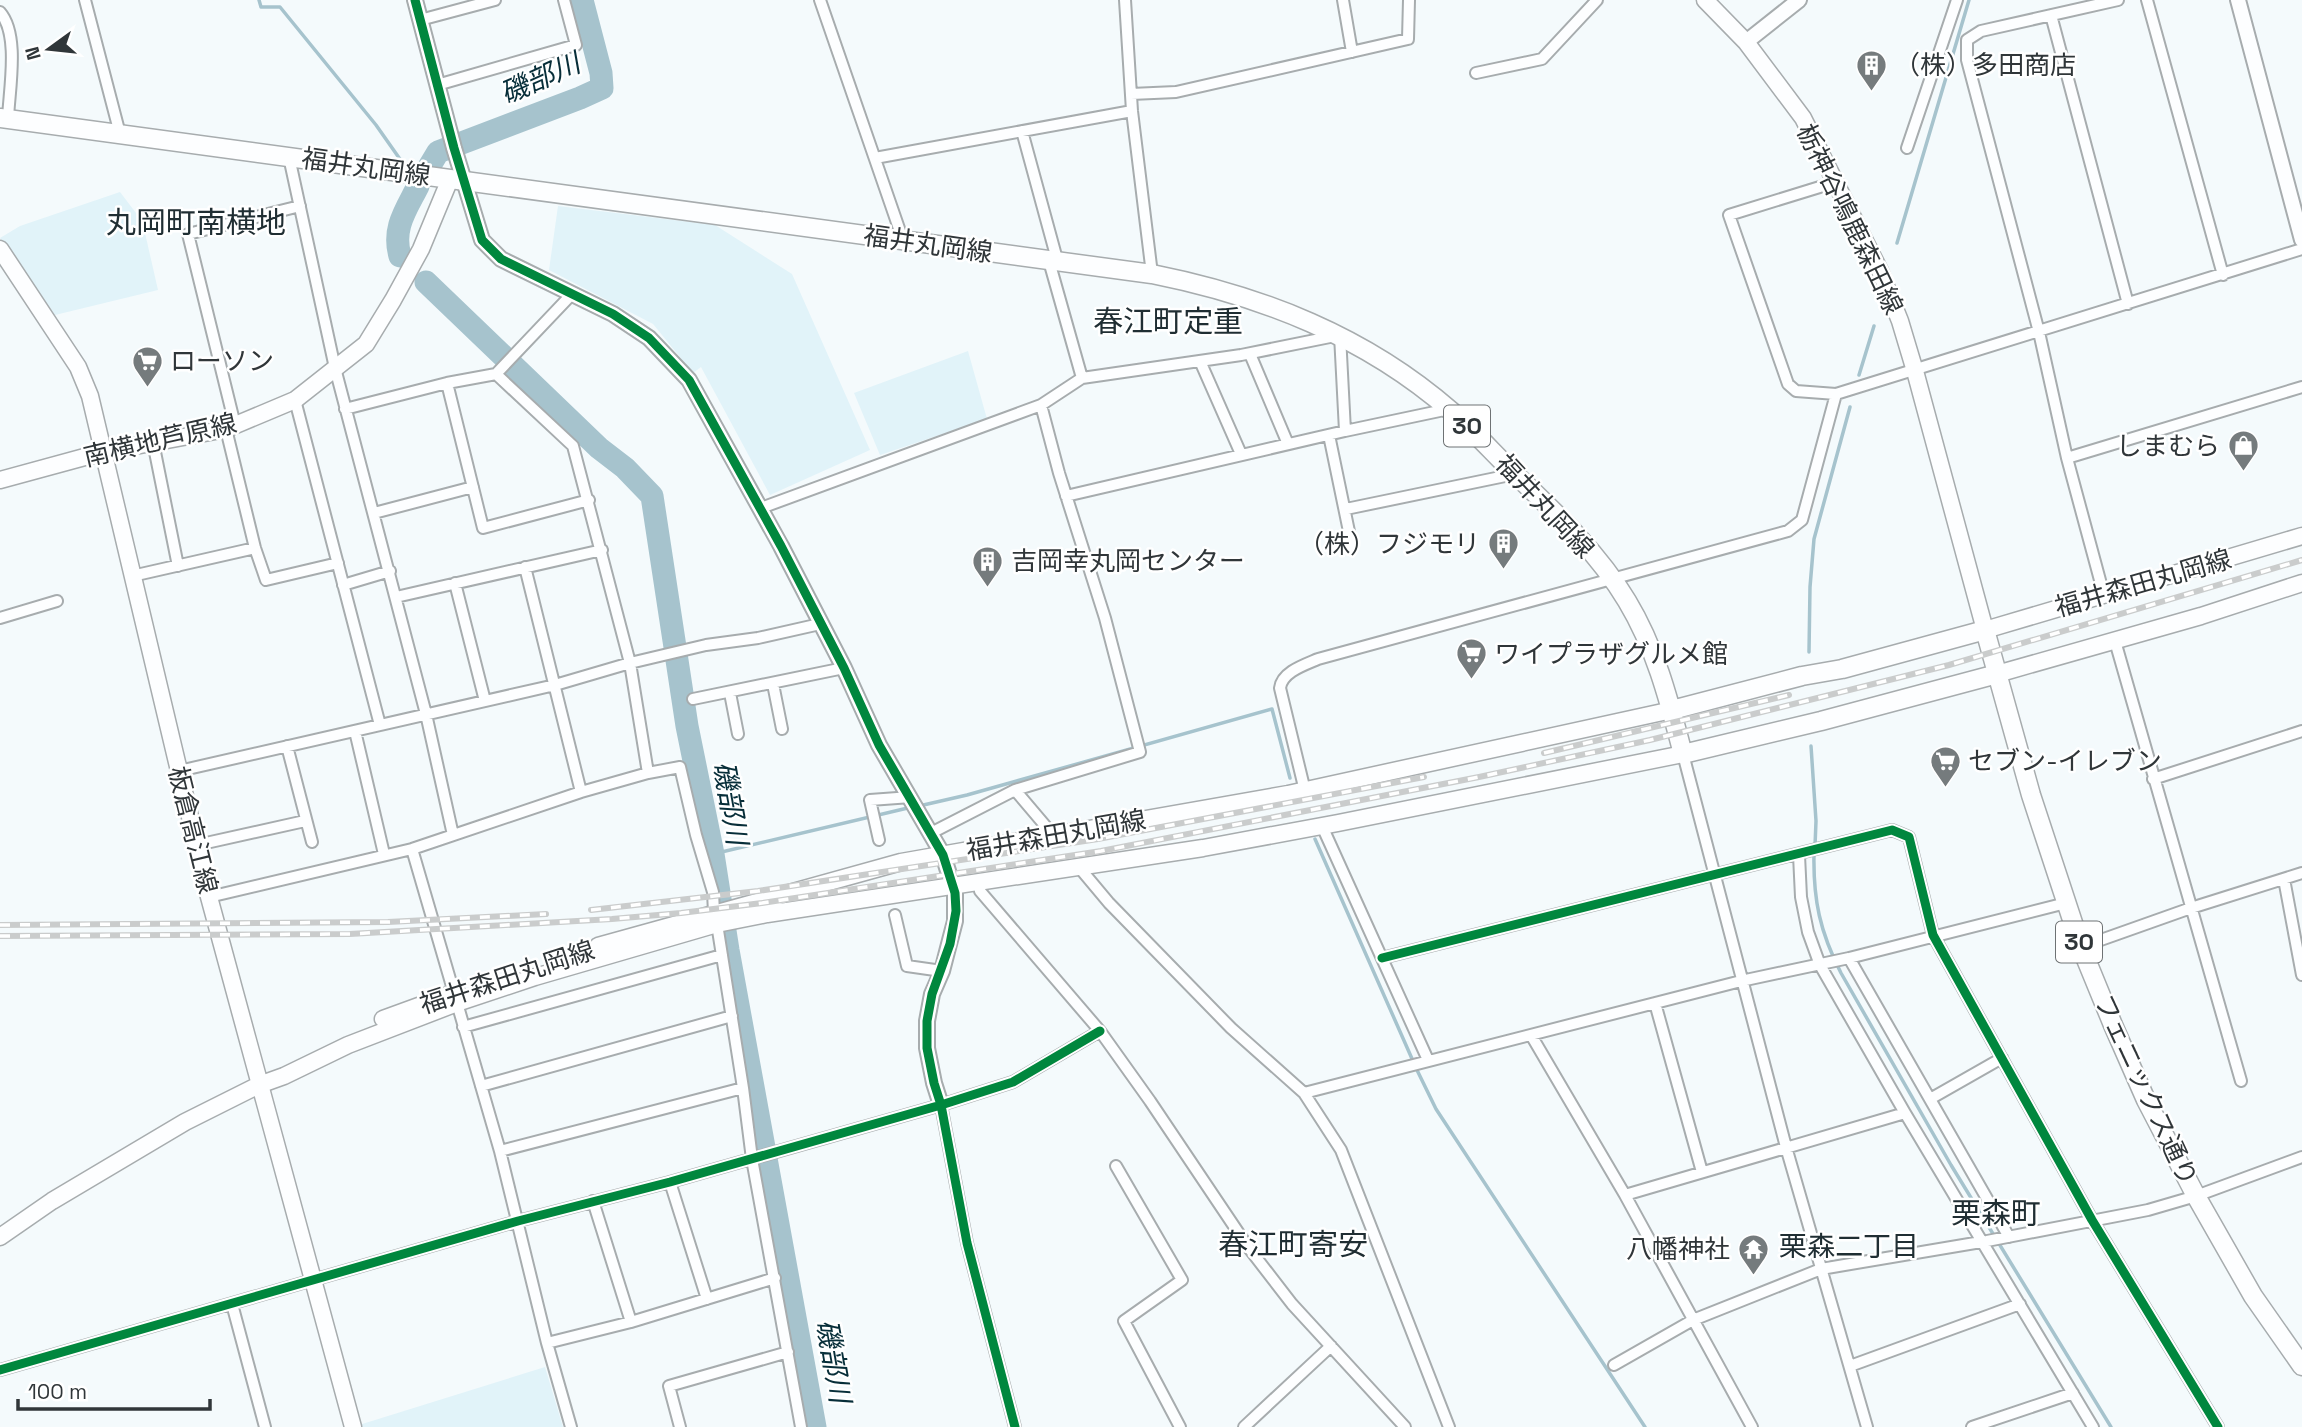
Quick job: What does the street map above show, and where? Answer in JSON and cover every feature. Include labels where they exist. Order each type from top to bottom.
[{"type":"main road","name":"栃神谷鳴鹿森田線","points":[[1705,0],[1746,42],[1803,118],[1880,271],[1900,321],[1915,371],[1984,630]]},
{"type":"main road","name":"福井丸岡線","points":[[4,118],[1152,274],[1241,295],[1289,312],[1340,335],[1384,360],[1449,410],[1564,522],[1628,602],[1650,646],[1684,754]]},
{"type":"main road","name":"南横地芦原線","points":[[0,480],[103,452],[230,427],[295,400],[366,344],[393,300],[457,179]]},
{"type":"main road","name":"板倉高江線","points":[[0,249],[78,367],[90,396],[209,897],[353,1427]]},
{"type":"main road","name":"福井森田丸岡線","points":[[1984,630],[2302,536]]},
{"type":"main road","name":"福井森田丸岡線","points":[[1997,674],[2115,641],[2302,583]]},
{"type":"main road","name":"30","points":[[1984,630],[1997,674]]},
{"type":"main road","points":[[1672,710],[1984,630]]},
{"type":"main road","points":[[1684,754],[1997,674]]},
{"type":"main road","name":"フェニックス通り","points":[[1997,674],[2031,795],[2081,947],[2147,1100],[2196,1196],[2253,1296],[2302,1366]]},
{"type":"main road","name":"福井森田丸岡線","points":[[0,1237],[52,1201],[130,1154],[185,1122],[259,1085],[281,1068],[355,1031],[455,998],[548,973],[864,871],[1305,791],[1672,710]]},
{"type":"main road","name":"福井森田丸岡線","points":[[723,916],[1203,848],[1684,754]]},
{"type":"street","points":[[85,0],[120,134]]},
{"type":"street","points":[[415,0],[457,179],[482,240],[500,259],[614,314],[649,338],[689,380],[761,508],[844,668],[879,745],[943,855],[956,902],[955,921],[927,1021],[927,1048],[941,1105],[967,1243],[1015,1427]]},
{"type":"street","points":[[420,20],[495,0]]},
{"type":"street","points":[[437,85],[576,46],[564,0]]},
{"type":"street","points":[[820,0],[903,240]]},
{"type":"street","points":[[1125,0],[1132,111],[1152,274]]},
{"type":"street","points":[[1343,0],[1352,52]]},
{"type":"street","points":[[1131,94],[1176,92],[1408,40],[1409,0]]},
{"type":"street","points":[[1476,73],[1542,59],[1597,0]]},
{"type":"street","points":[[1746,42],[1799,0]]},
{"type":"street","points":[[1907,148],[1956,0]]},
{"type":"street","points":[[2104,595],[2067,458],[2039,332],[1967,60],[1967,40],[1981,31],[2118,0]]},
{"type":"street","points":[[2147,0],[2223,275]]},
{"type":"street","points":[[2238,0],[2302,240]]},
{"type":"street","points":[[0,12],[9,30],[12,48],[4,118]]},
{"type":"street","points":[[2050,15],[2128,304]]},
{"type":"street","points":[[875,158],[1132,111]]},
{"type":"street","points":[[1022,131],[1082,378]]},
{"type":"street","points":[[289,157],[335,369],[390,571],[453,835]]},
{"type":"street","points":[[1836,182],[1728,215],[1787,384],[1796,391],[1836,394],[2302,249]]},
{"type":"street","points":[[300,206],[188,234],[255,548],[266,580],[338,563]]},
{"type":"street","points":[[345,409],[499,371],[571,295]]},
{"type":"street","points":[[761,508],[1041,405],[1082,378],[1250,354],[1340,335],[1345,431]]},
{"type":"street","points":[[1250,354],[1288,444]]},
{"type":"street","points":[[1200,361],[1241,454]]},
{"type":"street","points":[[499,371],[573,446],[630,663],[648,773]]},
{"type":"street","points":[[447,383],[483,528],[589,500]]},
{"type":"street","points":[[2067,458],[2302,387]]},
{"type":"street","points":[[1305,791],[1280,688],[1281,680],[1288,674],[1318,659],[1788,531],[1802,520],[1836,394]]},
{"type":"street","points":[[295,400],[380,725]]},
{"type":"street","points":[[931,833],[1015,790],[1140,752],[1105,618],[1066,496],[1041,405]]},
{"type":"street","points":[[1066,496],[1241,454],[1449,410]]},
{"type":"street","points":[[1329,435],[1352,546]]},
{"type":"street","points":[[153,442],[178,566]]},
{"type":"street","points":[[1346,509],[1515,474]]},
{"type":"street","points":[[374,513],[473,487]]},
{"type":"street","points":[[132,576],[255,548]]},
{"type":"street","points":[[396,597],[602,550]]},
{"type":"street","points":[[525,567],[581,792]]},
{"type":"street","points":[[343,585],[390,571]]},
{"type":"street","points":[[455,583],[485,701]]},
{"type":"street","points":[[0,618],[57,601]]},
{"type":"street","points":[[179,771],[555,685],[667,654],[820,625]]},
{"type":"street","points":[[2115,641],[2241,1081]]},
{"type":"street","points":[[693,699],[844,668]]},
{"type":"street","points":[[773,684],[782,729]]},
{"type":"street","points":[[730,693],[738,734]]},
{"type":"street","points":[[355,731],[384,855]]},
{"type":"street","points":[[2153,779],[2302,731]]},
{"type":"street","points":[[287,746],[312,842]]},
{"type":"street","points":[[1684,754],[1786,1147],[1867,1427]]},
{"type":"street","points":[[209,897],[412,849],[581,792],[680,767],[696,835],[723,916],[722,955],[752,1159],[800,1427]]},
{"type":"street","points":[[1015,790],[1054,836]]},
{"type":"street","points":[[878,840],[870,800],[911,797]]},
{"type":"street","points":[[197,845],[305,821]]},
{"type":"street","points":[[1322,826],[1429,1060]]},
{"type":"street","points":[[1382,958],[1892,830],[1909,837],[1933,935],[2092,1220],[2218,1427]]},
{"type":"street","points":[[412,849],[500,1151],[547,1343],[571,1427]]},
{"type":"street","points":[[1798,855],[1801,897],[1808,932],[1819,965],[2093,1427]]},
{"type":"street","points":[[1078,866],[1109,904],[1231,1028],[1304,1093],[1341,1150],[1449,1427]]},
{"type":"street","points":[[2081,947],[2302,873]]},
{"type":"street","points":[[2284,879],[2302,975]]},
{"type":"street","points":[[978,881],[980,891],[1100,1031],[1248,1247],[1292,1304],[1405,1427]]},
{"type":"street","points":[[1304,1093],[1741,981],[1849,958],[2066,903]]},
{"type":"street","points":[[895,915],[906,966],[942,971]]},
{"type":"street","points":[[463,1027],[722,955]]},
{"type":"street","points":[[1849,958],[2008,1237]]},
{"type":"street","points":[[1655,1003],[1702,1172]]},
{"type":"street","points":[[481,1086],[732,1016]]},
{"type":"street","points":[[0,1370],[518,1221],[670,1182],[941,1105],[1013,1082],[1100,1031]]},
{"type":"street","points":[[1531,1035],[1625,1195],[1752,1427]]},
{"type":"street","points":[[1930,1099],[2002,1058]]},
{"type":"street","points":[[500,1151],[743,1088]]},
{"type":"street","points":[[1625,1195],[1905,1113]]},
{"type":"street","points":[[1614,1365],[1693,1320],[1821,1269],[2148,1210],[2196,1196],[2302,1157]]},
{"type":"street","points":[[1116,1166],[1182,1280],[1124,1321],[1180,1427]]},
{"type":"street","points":[[670,1182],[707,1299]]},
{"type":"street","points":[[593,1201],[631,1322]]},
{"type":"street","points":[[547,1343],[631,1322],[775,1278]]},
{"type":"street","points":[[232,1304],[265,1427]]},
{"type":"street","points":[[1850,1366],[2020,1304]]},
{"type":"street","points":[[1244,1427],[1331,1346]]},
{"type":"street","points":[[680,1427],[669,1386],[788,1352]]},
{"type":"street","points":[[1972,1427],[2073,1393]]},
{"type":"shaded area","points":[[120,192],[149,230],[145,233],[158,290],[55,315],[0,238],[20,226]]},
{"type":"shaded area","points":[[558,206],[715,225],[792,274],[870,450],[770,495],[701,367],[693,373],[653,324],[549,270]]},
{"type":"shaded area","points":[[968,351],[987,419],[880,455],[854,393]]},
{"type":"shaded area","points":[[545,1367],[563,1427],[359,1427],[359,1425]]},
{"type":"waterway","points":[[259,0],[261,7],[280,7],[376,125],[402,162]]},
{"type":"waterway","name":"磯部川","points":[[429,167],[438,152],[602,88],[601,73],[582,0]]},
{"type":"waterway","points":[[1897,243],[1969,0]]},
{"type":"waterway","name":"磯部川","points":[[400,256],[399,228],[418,186]]},
{"type":"waterway","name":"磯部川","points":[[426,282],[652,496],[687,726],[713,854],[815,1427]]},
{"type":"waterway","points":[[1859,375],[1874,326]]},
{"type":"waterway","points":[[1809,652],[1814,539],[1850,407]]},
{"type":"waterway","points":[[919,806],[967,795],[1272,709],[1290,778]]},
{"type":"waterway","points":[[1811,746],[1815,846]]},
{"type":"waterway","points":[[713,854],[912,807]]},
{"type":"waterway","points":[[1315,839],[1413,1061]]},
{"type":"waterway","points":[[1814,853],[1819,915],[1841,973],[1951,1165],[2111,1427]]},
{"type":"waterway","points":[[1416,1068],[1436,1109],[1645,1427]]},
{"type":"railway","points":[[0,936],[350,934],[612,919],[762,903],[1101,851],[1479,777],[1650,740],[1949,665],[2302,560]]},
{"type":"railway","points":[[1544,753],[1789,695]]},
{"type":"railway","points":[[591,910],[758,891],[1098,839],[1424,777]]},
{"type":"railway","points":[[0,925],[388,922],[546,914]]},
{"type":"cycle path","points":[[415,0],[454,148],[482,240],[501,259],[613,314],[649,338],[689,380],[781,546],[844,668],[879,745],[943,855],[955,893],[956,911],[950,944],[932,994],[927,1021],[927,1048],[941,1105],[967,1243],[1015,1427]]},
{"type":"cycle path","points":[[1382,958],[1892,830],[1909,837],[1933,935],[2092,1220],[2218,1427]]},
{"type":"cycle path","points":[[0,1370],[518,1221],[670,1182],[941,1105],[1013,1082],[1100,1031]]},
{"type":"place","name":"（株）多田商店","points":[[1871,92]]},
{"type":"place","name":"ローソン","points":[[147,388]]},
{"type":"place","name":"しまむら","points":[[2243,473]]},
{"type":"place","name":"（株）フジモリ","points":[[1503,571]]},
{"type":"place","name":"吉岡幸丸岡センター","points":[[988,588]]},
{"type":"place","name":"ワイプラザグルメ館","points":[[1471,681]]},
{"type":"place","name":"セブン-イレブン","points":[[1945,788]]},
{"type":"place","name":"八幡神社","points":[[1753,1276]]},
{"type":"district","name":"丸岡町南横地","points":[[196,223]]},
{"type":"district","name":"春江町定重","points":[[1168,322]]},
{"type":"district","name":"栗森町","points":[[1996,1214]]},
{"type":"district","name":"春江町寄安","points":[[1293,1245]]},
{"type":"district","name":"栗森二丁目","points":[[1849,1246]]}]
